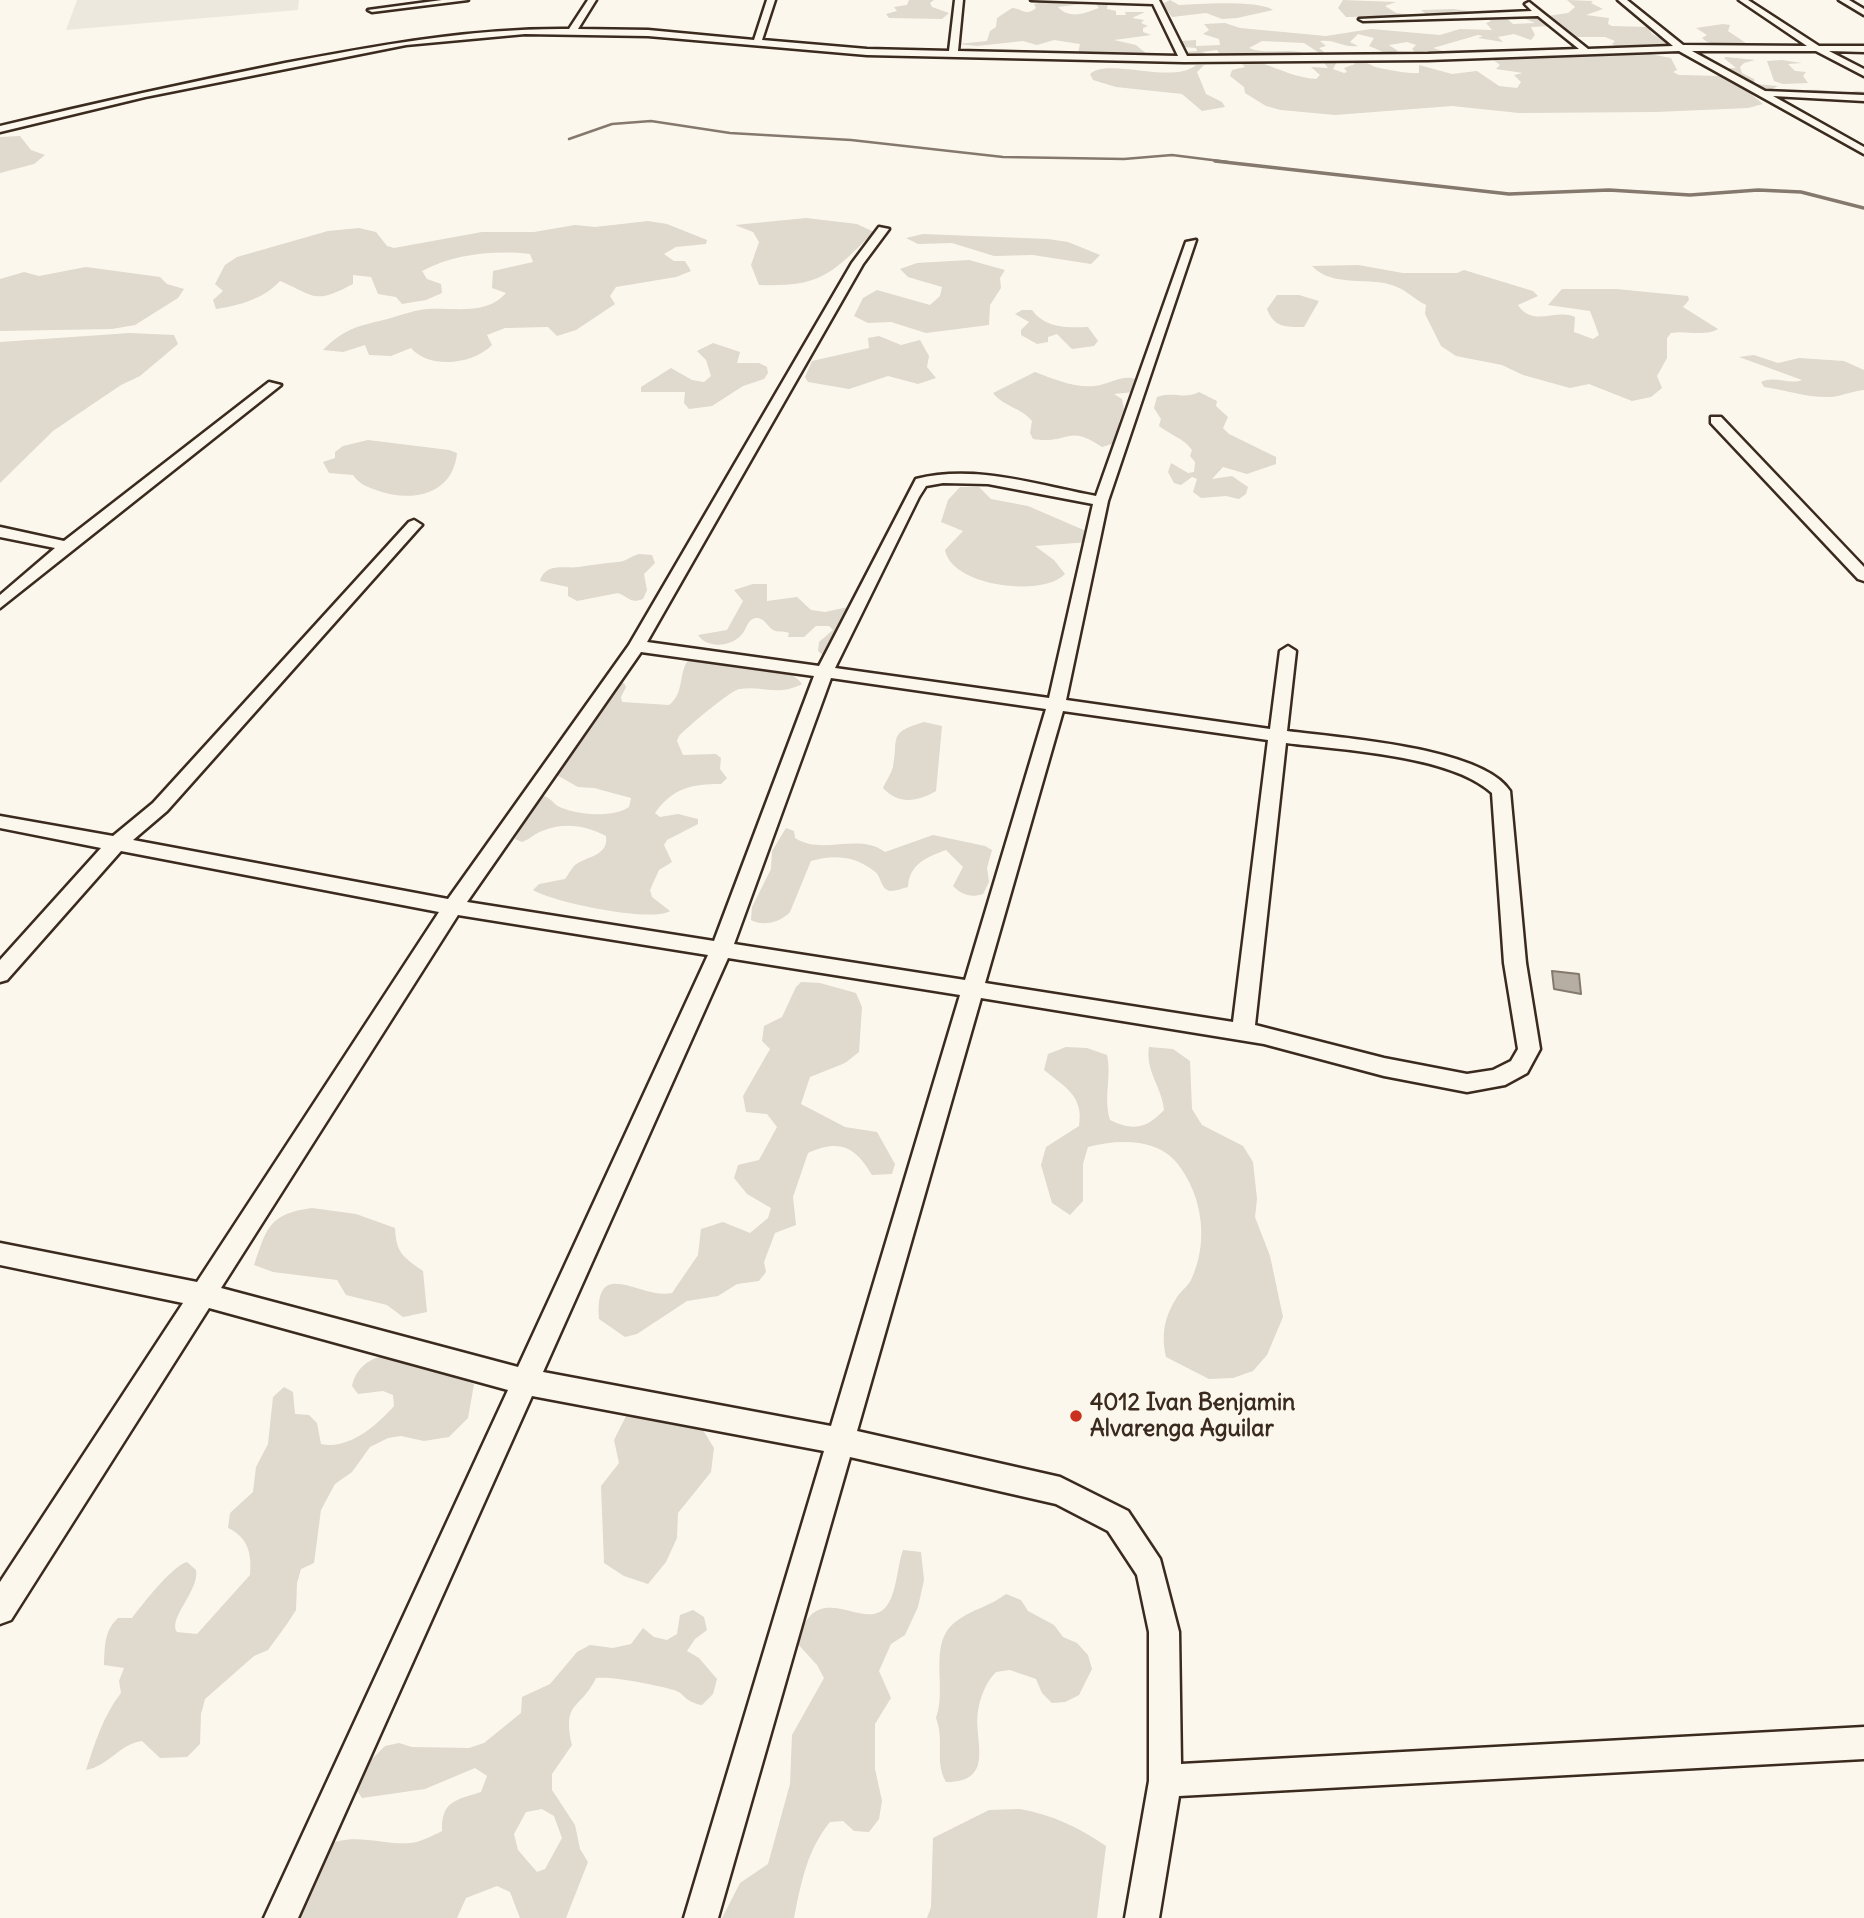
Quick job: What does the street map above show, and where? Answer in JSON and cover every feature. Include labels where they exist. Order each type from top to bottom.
[{"type":"street","points":[[373,22],[372,5],[464,0]]},
{"type":"street","points":[[573,30],[592,0]]},
{"type":"street","points":[[757,44],[771,0]]},
{"type":"street","points":[[953,55],[959,0]]},
{"type":"street","points":[[1035,0],[1155,1],[1184,59]]},
{"type":"street","points":[[1525,0],[1586,50]]},
{"type":"street","points":[[1622,0],[1681,48],[1864,151]]},
{"type":"street","points":[[1743,0],[1816,48],[1864,73]]},
{"type":"street","points":[[1843,0],[1864,13]]},
{"type":"street","points":[[1363,19],[1540,13]]},
{"type":"street","points":[[0,128],[145,94],[376,47],[445,36],[573,30],[953,55],[1184,59],[1428,57],[1681,48],[1864,49]]},
{"type":"street","points":[[375,35],[376,47]]},
{"type":"street","points":[[1762,93],[1864,98]]},
{"type":"street","points":[[0,1609],[453,906],[637,646],[858,264],[883,229]]},
{"type":"street","points":[[701,1918],[970,990],[1056,704],[1101,501],[1192,242]]},
{"type":"street","points":[[0,604],[67,546],[274,385]]},
{"type":"street","points":[[1716,420],[1864,576]]},
{"type":"street","points":[[281,1918],[722,948],[824,673],[921,482],[939,478],[1002,483],[1101,501]]},
{"type":"street","points":[[0,974],[116,844],[160,807],[414,525]]},
{"type":"street","points":[[0,532],[67,546]]},
{"type":"street","points":[[0,822],[453,906],[970,990],[1243,1031],[1384,1067],[1467,1083],[1497,1079],[1519,1068],[1529,1049],[1516,963],[1501,791],[1485,775],[1468,768],[1366,748],[637,646]]},
{"type":"street","points":[[1243,1031],[1288,651]]},
{"type":"street","points":[[0,1254],[203,1295],[526,1382],[840,1441],[1060,1491],[1118,1521],[1150,1569],[1164,1632],[1165,1781],[1142,1918]]},
{"type":"street","points":[[1165,1781],[1864,1742]]},
{"type":"shaded area","points":[[77,0],[299,0],[298,10],[66,30]]},
{"type":"shaded area","points":[[909,0],[934,0],[930,3],[932,7],[949,13],[942,19],[889,18],[886,14],[897,11],[894,7],[907,5]]},
{"type":"shaded area","points":[[1170,0],[1179,5],[1242,4],[1273,10],[1237,18],[1222,19],[1206,13],[1172,17],[1162,4]]},
{"type":"shaded area","points":[[1343,0],[1396,2],[1385,6],[1396,13],[1420,16],[1346,17],[1338,8]]},
{"type":"shaded area","points":[[1567,0],[1593,1],[1591,3],[1603,9],[1586,15],[1609,18],[1608,24],[1612,26],[1648,27],[1652,34],[1671,44],[1615,46],[1612,44],[1615,41],[1605,37],[1574,37],[1548,16],[1568,13],[1575,7]]},
{"type":"shaded area","points":[[1090,3],[1058,7],[1073,14],[1099,8],[1095,3],[1108,4],[1107,9],[1116,11],[1116,15],[1145,12],[1132,18],[1144,20],[1141,23],[1148,26],[1143,28],[1143,32],[1151,35],[1114,40],[1136,45],[1149,56],[1078,54],[1080,44],[1054,40],[1037,45],[1023,41],[977,46],[958,44],[987,41],[990,31],[996,27],[997,18],[1012,8],[1029,12],[1036,8],[1034,4]]},
{"type":"shaded area","points":[[1453,9],[1504,16],[1513,24],[1535,23],[1516,15],[1538,15],[1550,26],[1531,27],[1535,35],[1531,40],[1514,34],[1498,37],[1503,42],[1478,38],[1483,36],[1478,35],[1433,48],[1443,51],[1493,49],[1499,53],[1437,55],[1415,52],[1412,49],[1416,45],[1407,42],[1389,45],[1398,51],[1388,54],[1369,46],[1374,38],[1358,34],[1350,42],[1358,46],[1320,41],[1326,46],[1319,48],[1324,52],[1321,54],[1304,43],[1262,41],[1249,48],[1294,51],[1309,55],[1218,57],[1215,56],[1219,53],[1217,50],[1202,52],[1213,57],[1188,56],[1184,52],[1197,51],[1196,48],[1183,47],[1181,41],[1196,40],[1196,46],[1220,45],[1219,39],[1203,34],[1209,30],[1204,24],[1225,23],[1240,28],[1326,36],[1371,29],[1440,35],[1460,29],[1492,30],[1486,23],[1491,21],[1486,17],[1468,15],[1470,12],[1426,14],[1421,10]]},
{"type":"shaded area","points":[[1730,25],[1728,31],[1746,43],[1717,45],[1702,38],[1707,35],[1696,28]]},
{"type":"shaded area","points":[[1639,52],[1671,58],[1677,70],[1673,72],[1679,75],[1721,76],[1746,90],[1763,104],[1748,108],[1656,112],[1519,113],[1452,106],[1335,115],[1266,106],[1245,93],[1244,87],[1230,76],[1232,70],[1245,67],[1238,61],[1285,61],[1264,64],[1316,79],[1320,75],[1311,67],[1328,68],[1322,60],[1338,60],[1333,69],[1344,73],[1347,72],[1344,68],[1355,64],[1352,60],[1356,60],[1379,68],[1409,73],[1419,73],[1419,65],[1452,74],[1477,71],[1499,86],[1517,88],[1521,82],[1514,75],[1523,73],[1496,69],[1500,65],[1492,59],[1513,55]]},
{"type":"shaded area","points":[[1724,58],[1755,60],[1740,67],[1742,73],[1754,79],[1755,84],[1778,86],[1772,89],[1776,91],[1795,91],[1802,94],[1808,92],[1805,90],[1845,93],[1861,91],[1864,92],[1864,97],[1771,95],[1723,68],[1736,68]]},
{"type":"shaded area","points":[[1767,61],[1802,63],[1788,64],[1795,71],[1806,72],[1803,76],[1808,83],[1783,84],[1774,81]]},
{"type":"shaded area","points":[[1204,65],[1197,72],[1206,94],[1222,102],[1225,107],[1202,111],[1182,94],[1116,87],[1093,80],[1090,74],[1111,68],[1172,72]]},
{"type":"shaded area","points":[[20,136],[31,150],[45,155],[34,164],[0,173],[0,137]]},
{"type":"shaded area","points":[[806,218],[857,224],[874,232],[847,258],[824,275],[798,283],[759,285],[751,265],[759,242],[753,232],[735,225]]},
{"type":"shaded area","points":[[648,221],[667,224],[707,240],[706,244],[676,247],[664,254],[674,261],[685,261],[691,271],[676,277],[616,287],[610,296],[615,304],[576,330],[557,336],[548,327],[505,328],[487,335],[492,345],[484,351],[474,357],[452,362],[429,359],[411,348],[391,356],[369,355],[365,345],[343,352],[323,350],[355,328],[410,312],[470,309],[489,305],[506,293],[492,288],[493,271],[533,262],[530,254],[475,255],[434,265],[422,271],[427,279],[441,284],[442,293],[426,300],[402,304],[396,297],[378,294],[371,277],[353,275],[353,284],[322,296],[308,294],[280,281],[259,297],[243,303],[216,309],[213,300],[223,291],[215,284],[225,265],[237,257],[328,231],[359,228],[376,232],[387,246],[394,248],[482,232],[534,232],[575,225],[595,227]]},
{"type":"shaded area","points":[[923,234],[1048,239],[1068,242],[1100,255],[1091,264],[1033,255],[994,256],[952,243],[918,244],[906,238]]},
{"type":"shaded area","points":[[969,260],[1005,270],[1000,278],[1001,288],[990,305],[989,325],[926,333],[891,322],[868,323],[854,316],[863,298],[877,290],[930,305],[940,296],[942,287],[908,277],[900,269],[917,263]]},
{"type":"shaded area","points":[[1358,265],[1403,273],[1457,273],[1464,270],[1533,291],[1538,296],[1518,305],[1524,312],[1538,317],[1575,317],[1574,332],[1593,339],[1599,335],[1590,311],[1548,305],[1562,289],[1616,289],[1688,296],[1689,300],[1683,307],[1718,329],[1707,333],[1671,333],[1667,338],[1667,358],[1657,376],[1662,388],[1651,397],[1632,401],[1589,384],[1570,388],[1523,375],[1502,365],[1456,356],[1441,346],[1425,314],[1426,305],[1404,291],[1375,282],[1341,280],[1321,273],[1312,266]]},
{"type":"shaded area","points":[[86,267],[160,277],[167,284],[184,289],[178,298],[135,325],[112,329],[0,331],[0,279],[24,272],[39,276]]},
{"type":"shaded area","points":[[1277,295],[1299,295],[1319,301],[1304,327],[1286,326],[1273,320],[1267,309]]},
{"type":"shaded area","points":[[1022,310],[1032,310],[1043,320],[1057,326],[1088,327],[1098,341],[1094,346],[1072,349],[1057,334],[1048,337],[1048,342],[1037,344],[1021,335],[1021,330],[1029,322],[1015,314]]},
{"type":"shaded area","points":[[130,333],[174,335],[178,344],[140,376],[121,385],[53,431],[0,483],[0,342]]},
{"type":"shaded area","points":[[879,336],[901,345],[920,340],[929,356],[927,367],[936,378],[918,384],[888,376],[849,389],[808,382],[805,377],[812,361],[869,348],[868,338]]},
{"type":"shaded area","points":[[713,343],[740,352],[737,363],[759,363],[767,367],[768,373],[764,379],[743,386],[712,406],[689,409],[684,403],[685,392],[641,392],[641,387],[671,368],[692,380],[704,382],[711,376],[706,360],[697,351]]},
{"type":"shaded area","points":[[1754,355],[1778,363],[1799,358],[1844,361],[1864,370],[1864,390],[1822,397],[1764,387],[1761,382],[1766,380],[1802,380],[1739,357]]},
{"type":"shaded area","points":[[1035,372],[1079,386],[1095,386],[1126,378],[1143,384],[1134,392],[1114,394],[1122,399],[1124,410],[1119,422],[1123,435],[1121,441],[1102,447],[1082,436],[1033,439],[1030,433],[1032,421],[993,393]]},
{"type":"shaded area","points":[[1199,392],[1217,401],[1216,406],[1228,417],[1223,428],[1229,434],[1276,457],[1276,464],[1247,474],[1223,467],[1212,479],[1232,476],[1248,487],[1246,494],[1239,499],[1226,496],[1201,498],[1193,492],[1197,479],[1192,477],[1181,485],[1174,483],[1168,472],[1171,463],[1188,473],[1194,472],[1195,462],[1190,456],[1192,450],[1189,446],[1159,426],[1161,419],[1154,408],[1157,397]]},
{"type":"shaded area","points":[[368,440],[449,450],[457,453],[454,467],[439,487],[416,495],[402,496],[366,486],[353,475],[329,473],[323,462],[335,458],[335,452],[343,446]]},
{"type":"shaded area","points":[[960,487],[979,487],[991,499],[1028,506],[1093,534],[1089,542],[1035,546],[1054,560],[1065,574],[1053,581],[1019,586],[980,580],[963,572],[951,562],[945,550],[963,531],[941,522],[948,500]]},
{"type":"shaded area","points":[[639,554],[652,555],[655,563],[644,574],[647,590],[643,599],[632,600],[618,593],[577,601],[568,596],[568,587],[540,581],[551,569],[621,562]]},
{"type":"shaded area","points":[[753,584],[767,584],[767,601],[797,597],[811,610],[825,612],[853,606],[859,622],[844,652],[826,658],[818,651],[819,642],[833,630],[829,626],[816,626],[804,637],[788,637],[789,633],[773,630],[759,618],[751,620],[742,634],[732,642],[720,645],[702,640],[698,635],[727,630],[743,601],[734,590]]},
{"type":"shaded area","points":[[689,659],[739,668],[782,671],[802,684],[785,690],[748,688],[734,691],[679,736],[677,741],[683,755],[716,754],[721,758],[720,769],[727,778],[721,784],[684,789],[669,798],[655,813],[660,817],[678,814],[698,819],[698,824],[667,840],[664,845],[672,862],[659,870],[650,890],[652,897],[670,911],[660,914],[624,913],[560,900],[533,890],[539,884],[565,879],[575,865],[601,852],[606,843],[606,836],[591,829],[574,826],[550,828],[522,842],[515,839],[536,799],[544,796],[562,808],[587,814],[615,813],[629,807],[631,798],[594,788],[578,787],[555,774],[603,707],[616,683],[624,683],[626,687],[621,697],[622,702],[669,705],[677,695],[683,670]]},
{"type":"shaded area","points":[[924,722],[942,726],[936,791],[922,798],[908,800],[895,797],[883,788],[893,767],[897,737],[904,729]]},
{"type":"shaded area","points":[[786,828],[794,831],[795,838],[806,843],[863,844],[875,846],[885,852],[933,835],[985,846],[992,850],[987,868],[989,882],[983,894],[975,896],[963,894],[956,889],[953,886],[963,867],[946,850],[920,862],[912,872],[908,887],[893,891],[887,890],[877,873],[860,862],[836,857],[819,859],[811,861],[790,912],[772,922],[756,922],[751,920],[752,907],[771,869],[772,851]]},
{"type":"shaded area","points":[[1552,971],[1579,974],[1581,994],[1554,989]]},
{"type":"shaded area","points":[[801,982],[820,983],[856,993],[862,1007],[859,1052],[845,1063],[810,1077],[801,1104],[845,1127],[877,1132],[895,1164],[892,1174],[872,1175],[859,1157],[837,1146],[808,1153],[793,1197],[796,1225],[775,1233],[764,1262],[766,1272],[759,1281],[737,1284],[718,1296],[687,1301],[637,1334],[625,1337],[599,1319],[599,1300],[604,1289],[612,1284],[622,1284],[647,1291],[672,1293],[698,1255],[701,1229],[723,1222],[750,1233],[768,1218],[771,1208],[747,1194],[734,1178],[738,1165],[759,1160],[777,1127],[767,1114],[746,1112],[743,1096],[770,1049],[762,1041],[764,1026],[782,1017]]},
{"type":"shaded area","points":[[1066,1047],[1087,1048],[1107,1055],[1107,1103],[1110,1120],[1132,1127],[1151,1121],[1164,1110],[1149,1064],[1149,1047],[1173,1049],[1190,1061],[1192,1109],[1202,1125],[1243,1146],[1253,1162],[1257,1199],[1255,1217],[1270,1256],[1283,1317],[1267,1355],[1253,1371],[1233,1378],[1209,1379],[1166,1357],[1166,1319],[1177,1297],[1191,1280],[1197,1265],[1201,1235],[1198,1205],[1193,1190],[1186,1176],[1169,1155],[1148,1145],[1136,1143],[1088,1147],[1083,1164],[1083,1201],[1070,1215],[1052,1203],[1041,1165],[1046,1147],[1079,1126],[1080,1116],[1079,1107],[1071,1093],[1044,1070],[1048,1054]]},
{"type":"shaded area","points":[[312,1208],[356,1214],[395,1228],[402,1254],[423,1271],[427,1312],[403,1317],[387,1305],[346,1295],[337,1280],[273,1272],[254,1265],[262,1241],[272,1224],[287,1214]]},
{"type":"shaded area","points":[[387,1355],[474,1384],[468,1418],[449,1437],[424,1441],[401,1436],[388,1438],[370,1447],[352,1472],[335,1484],[321,1510],[314,1563],[301,1569],[297,1583],[296,1610],[268,1650],[254,1656],[205,1699],[201,1714],[200,1744],[187,1757],[160,1758],[142,1741],[127,1746],[101,1764],[86,1770],[104,1720],[121,1693],[119,1681],[124,1668],[104,1665],[106,1639],[113,1623],[118,1618],[132,1618],[166,1578],[187,1562],[196,1570],[196,1578],[175,1626],[177,1632],[197,1634],[250,1575],[247,1547],[240,1536],[228,1528],[230,1513],[253,1492],[256,1467],[268,1444],[273,1397],[284,1387],[293,1392],[295,1414],[309,1415],[317,1423],[321,1444],[331,1445],[352,1440],[379,1421],[394,1406],[393,1395],[383,1391],[358,1394],[352,1386],[364,1365]]},
{"type":"shaded area","points":[[652,1414],[701,1427],[714,1448],[711,1472],[678,1513],[677,1538],[666,1562],[648,1584],[624,1576],[604,1563],[601,1486],[619,1463],[614,1440],[626,1416]]},
{"type":"shaded area","points":[[903,1550],[921,1552],[924,1580],[918,1607],[905,1635],[891,1644],[879,1671],[891,1698],[875,1724],[875,1769],[882,1801],[879,1819],[869,1832],[854,1831],[843,1821],[830,1822],[810,1855],[794,1918],[722,1918],[740,1883],[768,1864],[790,1784],[792,1735],[824,1678],[817,1665],[797,1643],[805,1623],[815,1612],[827,1608],[875,1614],[885,1608],[894,1588]]},
{"type":"shaded area","points":[[1006,1594],[1021,1600],[1028,1611],[1054,1625],[1063,1637],[1077,1643],[1088,1655],[1092,1669],[1079,1695],[1065,1702],[1052,1703],[1042,1693],[1036,1679],[1010,1670],[996,1672],[986,1685],[979,1706],[977,1767],[972,1775],[962,1780],[946,1782],[942,1774],[940,1735],[936,1718],[943,1640],[948,1629],[958,1620]]},
{"type":"shaded area","points":[[693,1610],[704,1617],[707,1630],[695,1639],[687,1651],[699,1658],[717,1679],[713,1694],[702,1705],[666,1688],[646,1683],[596,1678],[571,1713],[569,1720],[572,1745],[552,1774],[552,1790],[575,1825],[580,1849],[588,1862],[566,1918],[520,1918],[510,1892],[497,1886],[466,1898],[457,1918],[296,1918],[327,1845],[348,1839],[399,1843],[422,1840],[442,1831],[444,1813],[452,1803],[481,1792],[487,1776],[475,1768],[425,1789],[362,1798],[354,1786],[361,1770],[385,1746],[399,1743],[412,1747],[469,1748],[484,1743],[521,1713],[522,1697],[550,1684],[577,1652],[590,1645],[613,1648],[631,1644],[643,1628],[654,1637],[667,1640],[677,1634],[680,1615]],"holes":[[[542,1809],[554,1816],[562,1838],[545,1869],[537,1872],[518,1850],[514,1834],[526,1812]]]},
{"type":"shaded area","points":[[1020,1809],[1065,1823],[1106,1846],[1097,1918],[927,1918],[931,1907],[933,1838],[989,1810]]},
{"type":"waterway","points":[[569,139],[612,124],[651,121],[730,133],[851,140],[1003,157],[1124,159],[1172,155],[1228,162]]},
{"type":"waterway","points":[[1215,161],[1509,194],[1609,190],[1690,195],[1758,190],[1801,192],[1864,208]]},
{"type":"place","name":"4012 Ivan Benjamin Alvarenga Aguilar","points":[[1076,1416]]}]
